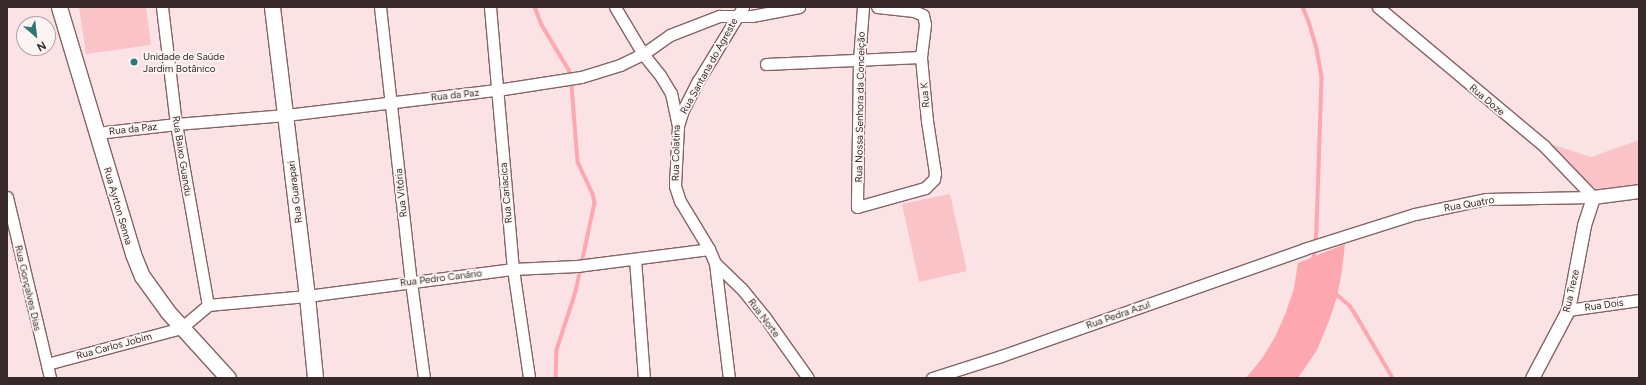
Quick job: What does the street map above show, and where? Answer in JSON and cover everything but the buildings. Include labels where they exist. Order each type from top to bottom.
[{"type":"main road","name":"Rua Ayrton Senna","points":[[59,7],[132,254],[150,288],[181,328],[228,378]]},
{"type":"main road","name":"Rua Guarapari","points":[[272,7],[307,296],[315,378]]},
{"type":"street","name":"Rua Baixo Guandu","points":[[162,7],[176,124],[208,305]]},
{"type":"street","name":"Rua Vitória","points":[[380,7],[411,282],[424,378]]},
{"type":"street","name":"Rua Cariacica","points":[[490,7],[513,269],[529,378]]},
{"type":"street","name":"Rua Colatina","points":[[615,7],[643,54],[660,75],[671,93],[678,126],[675,186],[680,201],[709,249],[715,263],[729,378]]},
{"type":"street","name":"Rua da Paz","points":[[97,133],[176,124],[286,115],[497,90],[596,73],[620,65],[643,54],[670,35],[718,11],[740,12],[799,7]]},
{"type":"street","name":"Rua Nossa Senhora da Conceição","points":[[858,207],[859,60],[863,7]]},
{"type":"street","name":"Rua K","points":[[858,207],[925,188],[934,179],[935,173],[927,121],[921,56],[924,18],[921,13],[914,11],[877,7]]},
{"type":"street","name":"Rua Doze","points":[[1378,7],[1544,146],[1593,197]]},
{"type":"street","name":"Rua Santana do Agreste","points":[[678,126],[689,99],[740,12]]},
{"type":"street","points":[[766,64],[921,56]]},
{"type":"street","name":"Rua Quatro","points":[[1304,249],[1415,214],[1486,199],[1593,197],[1639,191]]},
{"type":"street","name":"Rua Gonçalves Dias","points":[[7,197],[50,378]]},
{"type":"street","name":"Rua Treze","points":[[1532,378],[1568,310],[1584,225],[1593,197]]},
{"type":"street","name":"Rua Pedro Canário","points":[[208,305],[307,296],[513,269],[577,266],[709,249]]},
{"type":"street","name":"Rua Pedra Azul","points":[[932,378],[1002,356],[1304,249]]},
{"type":"street","points":[[635,259],[644,378]]},
{"type":"street","name":"Rua Norte","points":[[715,263],[742,289],[764,316],[808,378]]},
{"type":"street","name":"Rua Dois","points":[[1568,310],[1639,300]]},
{"type":"street","points":[[181,328],[208,305]]},
{"type":"street","name":"Rua Carlos Jobim","points":[[47,364],[181,328]]},
{"type":"shaded area","points":[[79,7],[146,7],[151,45],[86,54]]},
{"type":"shaded area","points":[[1639,140],[1639,186],[1597,190],[1547,143],[1591,157]]},
{"type":"shaded area","points":[[950,194],[967,271],[919,282],[902,204]]},
{"type":"shaded area","points":[[1345,244],[1337,297],[1329,321],[1317,350],[1298,378],[1246,378],[1263,357],[1276,335],[1294,288],[1298,263]]},
{"type":"waterway","points":[[535,7],[542,25],[569,70],[572,86],[578,162],[593,194],[595,203],[576,292],[557,350],[556,378]]},
{"type":"waterway","points":[[1303,7],[1317,49],[1322,78],[1317,230],[1314,261]]},
{"type":"waterway","points":[[1334,292],[1350,306],[1393,378]]},
{"type":"place","name":"Unidade de Saúde Jardim Botânico","points":[[134,62]]}]
